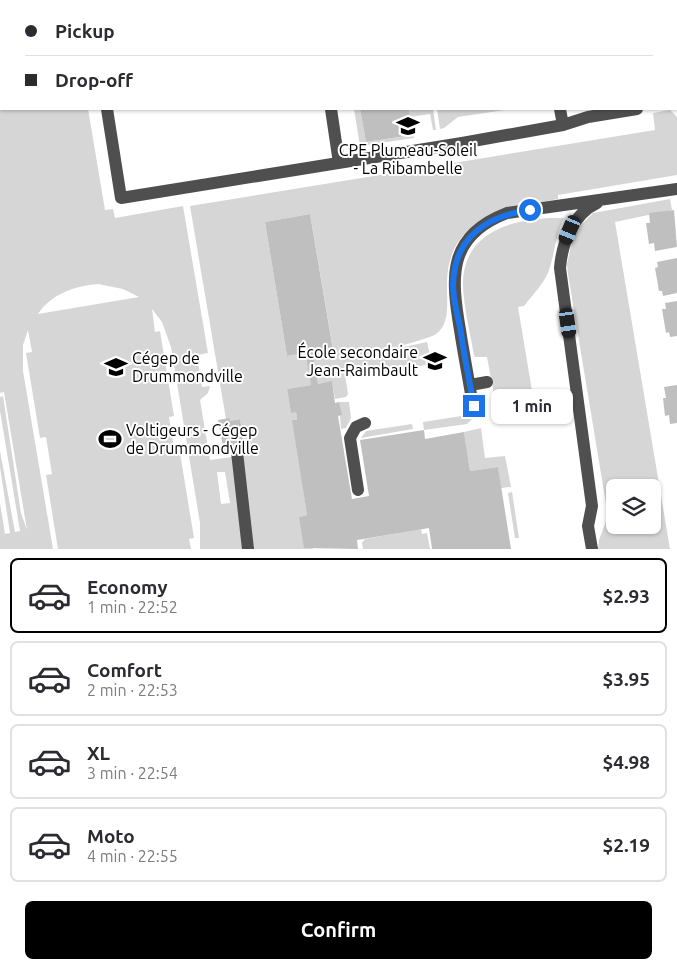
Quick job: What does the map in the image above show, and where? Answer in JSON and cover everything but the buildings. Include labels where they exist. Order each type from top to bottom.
[{"type":"street","points":[[107,110],[121,198],[563,125],[588,117],[631,110]]},
{"type":"street","points":[[331,110],[339,163]]},
{"type":"street","points":[[560,110],[563,125]]},
{"type":"street","points":[[474,406],[453,288],[457,262],[464,246],[484,225],[508,213],[601,202],[677,189]]},
{"type":"street","points":[[592,549],[588,526],[592,506],[560,268],[566,239],[575,222],[588,208],[601,202]]},
{"type":"street","points":[[470,385],[487,382]]},
{"type":"street","points":[[358,490],[350,438],[356,427],[366,423]]},
{"type":"street","points":[[237,452],[248,549]]},
{"type":"shaded area","points":[[0,110],[88,110],[105,210],[113,209],[115,218],[183,206],[208,353],[197,355],[202,387],[210,386],[208,393],[200,400],[210,460],[232,457],[245,549],[200,549],[200,523],[171,347],[162,322],[152,309],[155,332],[160,331],[174,416],[169,417],[175,454],[180,453],[194,538],[189,539],[191,549],[58,549],[46,475],[52,474],[46,437],[40,438],[26,353],[32,352],[28,330],[23,345],[23,371],[53,549],[0,549],[0,503],[5,534],[10,533],[0,467],[0,451],[15,532],[20,531],[0,411],[0,397],[3,396],[21,513],[27,530],[4,392],[0,393]],"holes":[[[98,284],[123,289],[139,297],[38,314],[50,301],[72,289]],[[217,472],[225,472],[230,503],[221,504]]]},
{"type":"shaded area","points":[[354,110],[360,110],[366,142],[413,135],[414,138],[360,146]]},
{"type":"shaded area","points":[[409,110],[433,110],[436,130],[433,130],[430,114],[410,117]]},
{"type":"shaded area","points":[[437,110],[504,110],[458,117],[440,129]]},
{"type":"shaded area","points":[[670,110],[677,117],[677,175],[558,195],[558,199],[499,213],[467,231],[456,246],[449,264],[447,313],[444,325],[436,334],[385,351],[427,342],[432,364],[351,377],[349,367],[344,368],[348,394],[346,397],[335,399],[332,382],[318,384],[313,353],[333,349],[310,214],[265,222],[287,356],[305,353],[311,385],[287,389],[291,412],[296,412],[297,420],[293,420],[307,515],[299,517],[313,549],[253,549],[240,455],[246,454],[240,419],[230,421],[226,419],[190,206],[655,130],[653,113]]},
{"type":"shaded area","points":[[670,199],[672,210],[615,222],[658,479],[606,479],[606,504],[568,274],[567,264],[577,229],[593,213]]},
{"type":"shaded area","points":[[564,218],[557,236],[546,278],[524,306],[518,307],[534,403],[497,410],[487,357],[475,357],[474,355],[463,286],[465,266],[472,251],[483,239],[496,230],[529,220]]},
{"type":"shaded area","points":[[339,402],[349,402],[351,418],[346,428],[341,429]]},
{"type":"shaded area","points":[[472,415],[473,418],[467,424],[424,430],[423,422]]},
{"type":"shaded area","points":[[412,424],[413,429],[361,438],[366,431]]},
{"type":"shaded area","points":[[481,428],[485,458],[505,456],[511,487],[501,488],[498,467],[470,471],[464,432]]},
{"type":"shaded area","points":[[512,492],[519,538],[515,538],[508,493]]},
{"type":"shaded area","points":[[661,495],[670,549],[598,549],[599,540],[606,521],[606,534],[661,534]]},
{"type":"shaded area","points":[[421,529],[422,534],[427,533],[430,549],[363,549],[362,543],[365,539]]},
{"type":"place","name":"CPE Plumeau-Soleil - La Ribambelle","points":[[408,126]]},
{"type":"place","name":"École secondaire Jean-Raimbault","points":[[435,361]]},
{"type":"place","name":"Cégep de Drummondville","points":[[116,367]]},
{"type":"place","name":"Voltigeurs - Cégep de Drummondville","points":[[110,439]]},
{"type":"route","points":[[474,406],[453,288],[459,257],[464,246],[475,232],[491,220],[508,213],[530,210]]}]
